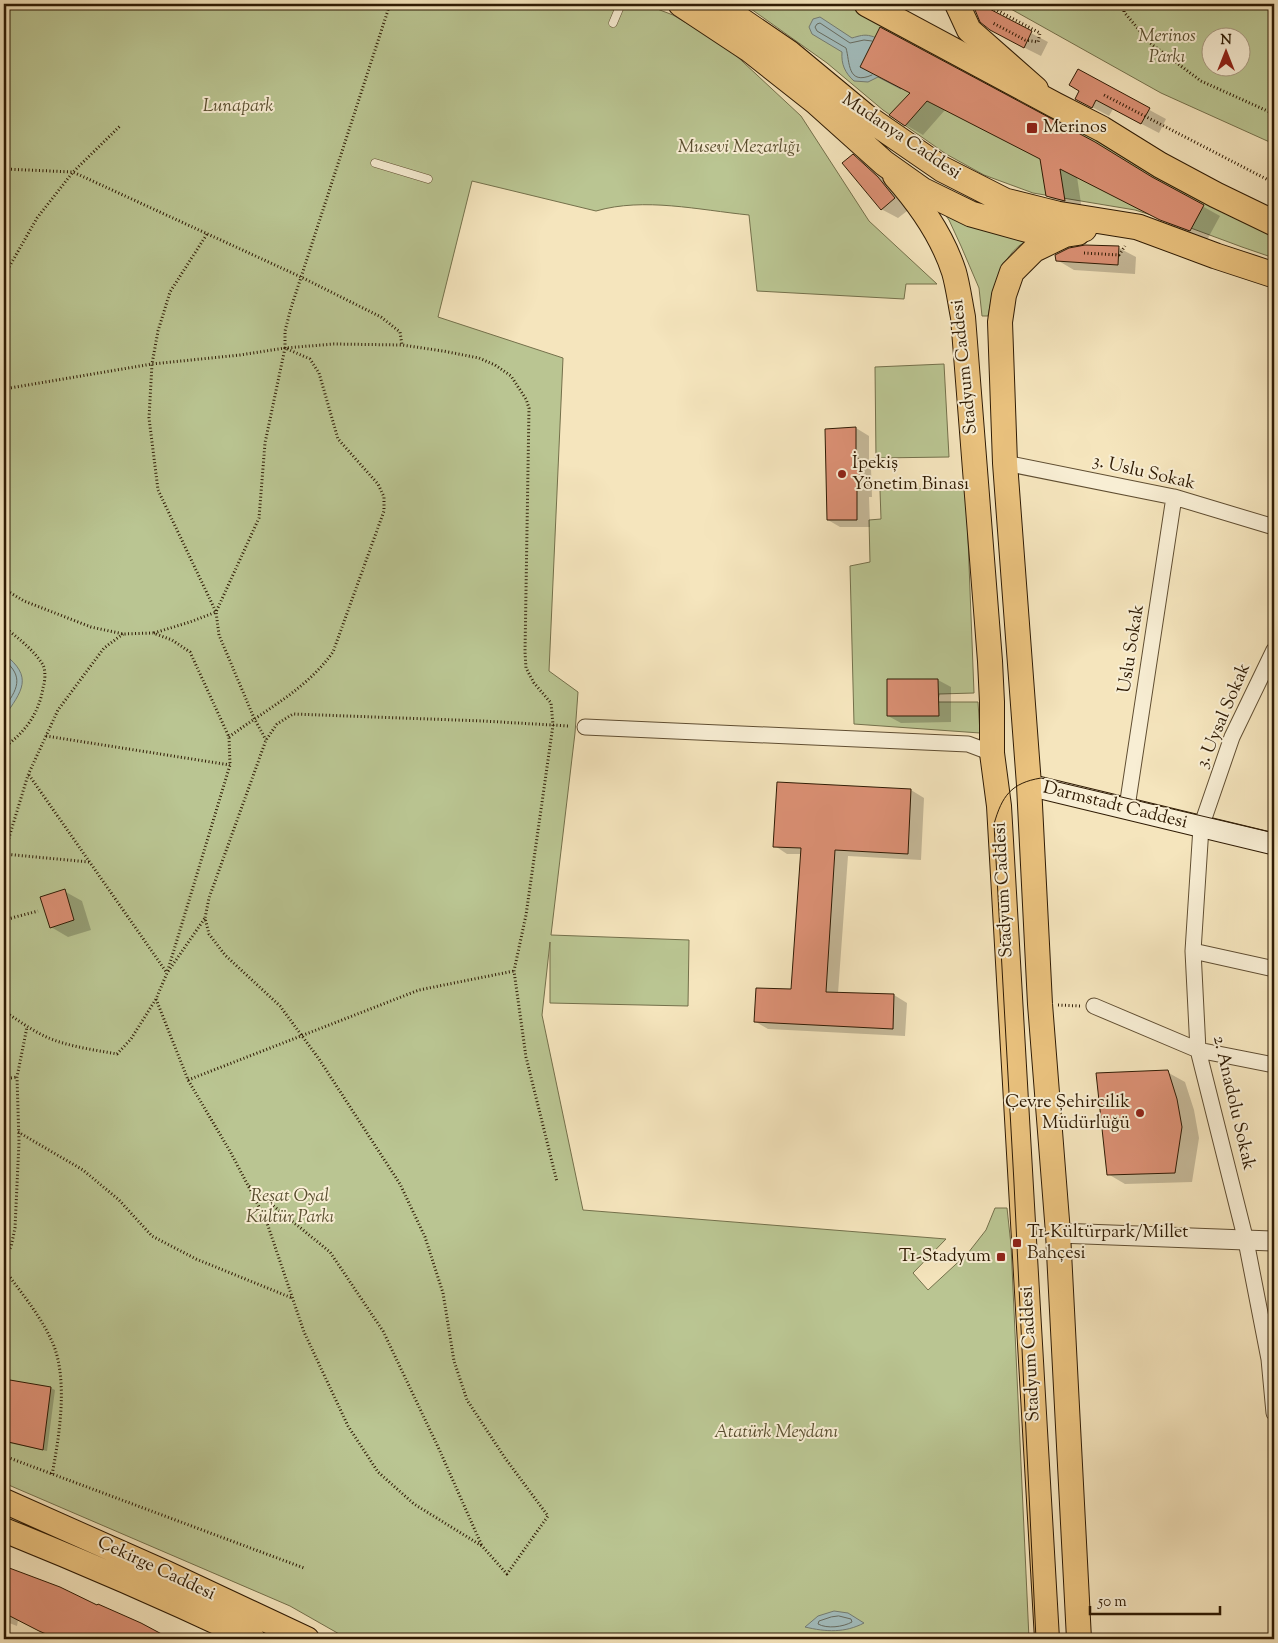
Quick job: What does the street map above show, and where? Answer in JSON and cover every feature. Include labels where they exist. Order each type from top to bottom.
[{"type":"highway","points":[[681,4],[756,54],[816,102],[884,163],[922,190],[971,214],[1029,230],[1138,227],[1274,275]]},
{"type":"highway","name":"Mudanya Caddesi","points":[[717,4],[789,53],[865,116],[942,169],[1005,201],[1056,214],[1138,227]]},
{"type":"highway","points":[[867,4],[1102,129],[1160,165],[1274,223]]},
{"type":"highway","points":[[899,4],[954,35],[1054,105]]},
{"type":"main road","points":[[957,4],[969,30],[1054,105]]},
{"type":"main road","name":"Stadyum Caddesi","points":[[884,163],[913,196],[937,233],[954,272],[963,317],[990,661],[992,752],[999,806],[1047,1639]]},
{"type":"main road","points":[[1079,1639],[1058,1233],[1040,1004],[1029,785],[1005,463],[1000,322],[1004,295],[1012,272],[1034,250],[1065,234],[1138,227]]},
{"type":"main road","name":"Darmstadt Caddesi","points":[[1029,785],[1127,807],[1274,844]]},
{"type":"main road","name":"Çekirge Caddesi","points":[[4,1501],[166,1573],[307,1639]]},
{"type":"main road","name":"Çekirge Caddesi","points":[[4,1530],[112,1574],[253,1639]]},
{"type":"street","name":"3. Uslu Sokak","points":[[1005,463],[1174,497],[1274,527]]},
{"type":"street","name":"Uslu Sokak","points":[[1127,807],[1174,497]]},
{"type":"street","name":"3. Uysal Sokak","points":[[1201,827],[1232,737],[1272,658]]},
{"type":"street","points":[[585,726],[968,744],[992,752]]},
{"type":"street","name":"2. Anadolu Sokak","points":[[1201,827],[1193,951],[1198,1050],[1246,1241],[1269,1359],[1274,1413]]},
{"type":"street","points":[[1193,951],[1274,969]]},
{"type":"street","points":[[1094,1006],[1198,1050],[1274,1065]]},
{"type":"street","points":[[1058,1233],[1274,1241]]},
{"type":"lane","points":[[613,23],[620,4]]},
{"type":"lane","points":[[375,162],[428,179]]},
{"type":"path","points":[[4,589],[24,601],[91,627],[123,634],[153,633],[216,612],[259,518],[265,443],[285,348],[285,332],[301,277],[390,4]]},
{"type":"path","points":[[984,4],[1040,33],[1038,42],[1025,40],[990,21]]},
{"type":"path","points":[[1124,4],[1124,12],[1150,43],[1201,81],[1274,114]]},
{"type":"path","points":[[1104,95],[1274,183]]},
{"type":"path","points":[[4,276],[37,218],[73,172],[121,125]]},
{"type":"path","points":[[4,169],[73,172],[301,277],[381,317],[400,332],[402,345]]},
{"type":"path","points":[[207,234],[170,292],[158,331],[152,364],[149,418],[158,490],[216,612],[219,635],[254,718],[266,740]]},
{"type":"path","points":[[1082,253],[1119,255]]},
{"type":"path","points":[[4,390],[152,364],[334,344],[402,345],[444,350],[487,362],[511,376],[526,399],[529,408],[526,668],[534,683],[552,703],[553,724],[526,915],[514,971],[526,1057],[557,1182]]},
{"type":"path","points":[[229,737],[254,718],[284,700],[321,668],[333,652],[384,511],[384,497],[378,484],[338,439],[320,373],[310,359],[285,348]]},
{"type":"path","points":[[4,627],[33,653],[44,666],[45,681],[41,701],[32,720],[15,740],[4,748]]},
{"type":"path","points":[[4,1011],[27,1027],[51,1039],[116,1054],[131,1039],[156,999],[167,973],[230,765],[229,737],[190,652],[172,640],[153,633]]},
{"type":"path","points":[[89,862],[4,854],[28,774],[58,710],[104,648],[123,634]]},
{"type":"path","points":[[156,999],[188,1080],[231,1153],[266,1220],[304,1332],[348,1426],[378,1472],[414,1504],[482,1546],[507,1574],[548,1516],[505,1458],[467,1400],[454,1361],[443,1292],[425,1237],[400,1184],[319,1059],[280,1006],[225,955],[209,934],[206,918],[209,898],[266,740],[277,724],[293,714],[585,726]]},
{"type":"path","points":[[46,736],[230,765]]},
{"type":"path","points":[[28,774],[167,973]]},
{"type":"path","points":[[4,920],[38,911]]},
{"type":"path","points":[[167,973],[206,918]]},
{"type":"path","points":[[188,1080],[419,990],[514,971]]},
{"type":"path","points":[[4,1257],[11,1247],[14,1228],[18,1132],[17,1077],[27,1027]]},
{"type":"path","points":[[4,1079],[17,1077]]},
{"type":"path","points":[[18,1132],[84,1170],[119,1200],[152,1236],[196,1259],[293,1298]]},
{"type":"path","points":[[248,1185],[330,1252],[383,1331],[440,1449],[482,1546]]},
{"type":"path","points":[[4,1269],[35,1311],[54,1347],[62,1385],[58,1441],[52,1475]]},
{"type":"path","points":[[4,1456],[304,1568]]},
{"type":"green space","name":"Reşat Oyal Kültür Parkı","points":[[4,4],[644,4],[673,15],[728,48],[801,116],[869,221],[937,284],[906,284],[904,299],[757,291],[749,215],[652,205],[614,207],[596,211],[472,181],[438,317],[563,358],[549,671],[578,692],[575,733],[551,935],[689,940],[688,1006],[550,1003],[550,942],[542,1015],[583,1210],[946,1239],[913,1273],[928,1290],[968,1253],[986,1230],[995,1208],[1007,1208],[1011,1245],[1029,1639],[348,1639],[290,1606],[4,1483]]},
{"type":"green space","points":[[744,4],[852,4],[1274,228],[1274,258],[1135,210],[1033,193],[984,175],[946,154],[883,110],[827,63]]},
{"type":"green space","name":"Merinos Parkı","points":[[1002,4],[1274,4],[1274,144],[1161,93]]},
{"type":"green space","points":[[918,178],[992,214],[1052,230],[1020,245],[1007,260],[998,277],[988,316],[982,316],[979,288],[949,220]]},
{"type":"green space","points":[[944,364],[949,457],[876,458],[875,367]]},
{"type":"green space","points":[[966,487],[974,693],[939,694],[938,702],[978,702],[980,733],[854,724],[850,566],[870,562],[869,520],[881,519],[880,490]]},
{"type":"water","points":[[820,17],[852,38],[868,35],[881,42],[910,76],[901,89],[878,77],[868,82],[854,81],[844,68],[842,52],[812,34],[809,27],[813,19]]},
{"type":"water","points":[[4,654],[19,670],[22,684],[20,692],[4,717]]},
{"type":"water","points":[[834,1611],[848,1613],[864,1623],[850,1629],[835,1631],[805,1627],[818,1616]]},
{"type":"building","points":[[974,4],[980,4],[1032,31],[1024,48],[990,30],[980,22]]},
{"type":"building","points":[[880,27],[1095,142],[1152,177],[1204,205],[1190,231],[1160,220],[1060,169],[1065,201],[1046,196],[1040,159],[927,101],[905,126],[889,115],[910,93],[860,67]]},
{"type":"building","points":[[1078,69],[1150,108],[1141,124],[1096,100],[1092,108],[1075,99],[1079,91],[1069,85]]},
{"type":"building","points":[[853,154],[878,177],[895,198],[881,210],[842,163]]},
{"type":"building","points":[[1085,245],[1119,246],[1118,265],[1056,261],[1055,255],[1069,248]]},
{"type":"building","name":"İpekiş Yönetim Binası","points":[[856,427],[856,459],[859,459],[860,490],[857,490],[857,520],[827,520],[825,429]]},
{"type":"building","points":[[887,679],[938,679],[939,716],[887,716]]},
{"type":"building","points":[[777,782],[911,789],[908,854],[835,850],[826,992],[894,994],[893,1029],[754,1022],[756,988],[791,989],[801,848],[773,847]]},
{"type":"building","points":[[65,889],[74,920],[50,928],[40,897]]},
{"type":"building","name":"Çevre Şehircilik Müdürlüğü","points":[[1168,1070],[1177,1099],[1182,1127],[1175,1173],[1107,1175],[1096,1073]]},
{"type":"building","points":[[4,1379],[51,1387],[43,1450],[4,1441]]},
{"type":"building","points":[[4,1566],[60,1587],[141,1623],[171,1639],[58,1639],[39,1631],[4,1613]]},
{"type":"tram line","points":[[1036,1639],[994,824],[1004,798],[1009,792],[1022,783],[1041,778],[1274,833]]},
{"type":"place","name":"Merinos","points":[[1032,128]]},
{"type":"place","name":"İpekiş Yönetim Binası","points":[[842,474]]},
{"type":"place","name":"Çevre Şehircilik Müdürlüğü","points":[[1140,1113]]},
{"type":"place","name":"T1-Kültürpark/Millet Bahçesi","points":[[1017,1243]]},
{"type":"place","name":"T1-Stadyum","points":[[1001,1257]]},
{"type":"park label","name":"Lunapark","points":[[238,107]]},
{"type":"park label","name":"Musevi Mezarlığı","points":[[739,148]]},
{"type":"park label","name":"Atatürk Meydanı","points":[[776,1433]]}]
